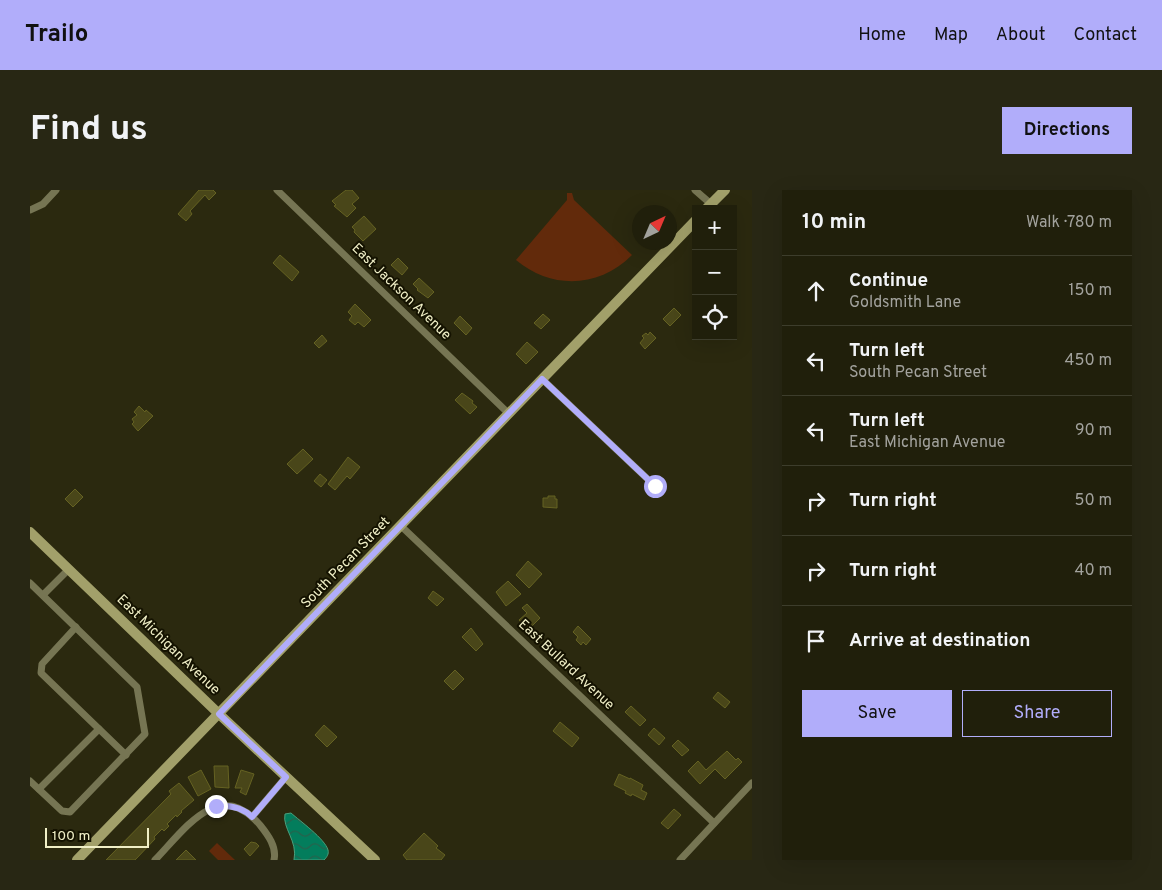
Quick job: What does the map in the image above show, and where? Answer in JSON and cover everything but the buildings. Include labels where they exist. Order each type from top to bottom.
[{"type":"street","points":[[30,210],[42,204],[56,190]]},
{"type":"street","name":"East Jackson Avenue","points":[[277,190],[508,413]]},
{"type":"street","points":[[695,190],[706,205]]},
{"type":"street","points":[[710,205],[725,190]]},
{"type":"street","name":"South Pecan Street","points":[[77,860],[692,224]]},
{"type":"street","points":[[542,379],[655,486]]},
{"type":"street","name":"East Bullard Avenue","points":[[400,526],[714,823]]},
{"type":"street","name":"East Michigan Avenue","points":[[30,532],[219,714],[375,860]]},
{"type":"street","points":[[43,595],[69,569]]},
{"type":"street","points":[[30,583],[137,686],[145,734],[70,812],[62,811],[30,781]]},
{"type":"street","points":[[76,627],[42,664],[42,673],[126,755]]},
{"type":"street","points":[[39,789],[99,729]]},
{"type":"street","points":[[252,817],[286,777]]},
{"type":"street","points":[[680,860],[752,783]]},
{"type":"street","points":[[155,860],[205,811],[216,806],[230,805],[247,812],[252,817],[272,843],[274,860]]},
{"type":"shaded area","points":[[567,193],[572,193],[574,200],[632,255],[619,266],[605,274],[575,281],[545,277],[530,270],[516,260],[567,200]]},
{"type":"shaded area","points":[[217,843],[235,860],[218,860],[209,851]]},
{"type":"water","points":[[291,813],[326,846],[328,853],[324,860],[294,860],[294,847],[285,819],[285,814]]},
{"type":"route","points":[[216,806],[230,805],[247,812],[252,817],[286,777],[219,714],[542,379],[655,486]]}]
